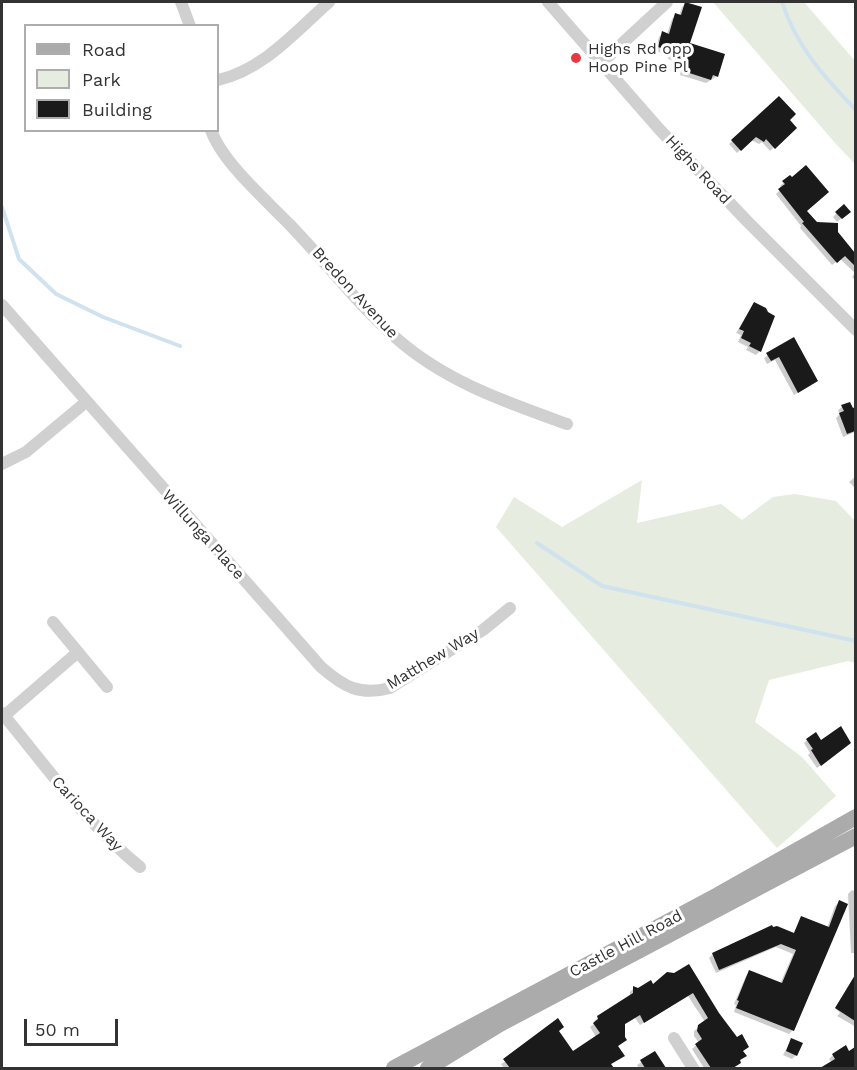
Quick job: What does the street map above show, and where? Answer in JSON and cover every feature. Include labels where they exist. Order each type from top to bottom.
[{"type":"main road","name":"Castle Hill Road","points":[[394,1068],[718,895],[855,817]]},
{"type":"main road","name":"Castle Hill Road","points":[[428,1068],[500,1024],[855,836]]},
{"type":"street","points":[[181,2],[189,24]]},
{"type":"street","points":[[219,80],[235,76],[257,65],[329,2]]},
{"type":"street","name":"Highs Road","points":[[548,2],[660,130],[855,330]]},
{"type":"street","points":[[601,63],[668,2]]},
{"type":"street","name":"Bredon Avenue","points":[[212,132],[225,155],[246,179],[398,340],[459,381],[492,397],[567,424]]},
{"type":"street","name":"Willunga Place","points":[[2,305],[321,667]]},
{"type":"street","points":[[2,464],[26,452],[86,402]]},
{"type":"street","name":"Matthew Way","points":[[321,667],[347,686],[362,692],[375,692],[390,688],[483,630],[510,608]]},
{"type":"street","points":[[54,622],[107,687]]},
{"type":"street","points":[[3,714],[78,652]]},
{"type":"street","name":"Carioca Way","points":[[3,714],[88,818],[140,867]]},
{"type":"street","points":[[674,1038],[693,1068]]},
{"type":"green space","points":[[713,2],[804,2],[855,61],[855,164],[836,144]]},
{"type":"green space","points":[[642,480],[637,523],[721,504],[742,520],[773,497],[795,494],[836,501],[855,521],[855,663],[848,661],[769,680],[755,722],[802,757],[836,796],[777,848],[496,527],[514,497],[562,527]]},
{"type":"building","points":[[685,2],[702,7],[690,43],[725,54],[718,77],[713,75],[711,80],[683,71],[684,67],[680,66],[682,59],[671,56],[672,52],[658,47],[662,31],[669,34],[675,13],[681,15]]},
{"type":"building","points":[[779,96],[796,114],[790,120],[797,128],[775,149],[766,139],[764,142],[756,137],[741,151],[731,140]]},
{"type":"building","points":[[806,165],[829,192],[807,211],[817,222],[838,223],[838,232],[855,253],[855,266],[845,256],[837,263],[802,223],[804,222],[778,189],[785,184],[782,181],[790,175],[792,177]]},
{"type":"building","points":[[844,204],[851,212],[842,219],[835,212]]},
{"type":"building","points":[[754,302],[775,316],[761,352],[749,346],[751,343],[741,338],[744,331],[739,329]]},
{"type":"building","points":[[794,337],[818,381],[798,393],[779,357],[771,361],[766,353]]},
{"type":"building","points":[[850,402],[853,408],[855,407],[855,431],[847,434],[839,413],[844,411],[841,405]]},
{"type":"building","points":[[841,726],[851,743],[821,766],[806,739],[816,732],[821,740]]},
{"type":"building","points":[[839,900],[848,904],[794,1031],[736,1008],[749,970],[782,983],[796,950],[781,944],[719,970],[712,953],[772,925],[794,933],[801,916],[829,927]]},
{"type":"building","points":[[689,964],[719,1013],[737,1037],[742,1034],[749,1047],[743,1051],[747,1056],[733,1068],[711,1068],[695,1044],[702,1039],[697,1031],[698,1025],[708,1018],[693,993],[644,1023],[640,1015],[625,1024],[627,1040],[618,1046],[625,1056],[611,1064],[614,1068],[510,1068],[503,1059],[558,1018],[564,1027],[559,1031],[573,1051],[600,1033],[593,1023],[598,1019],[597,1016],[633,993],[633,986],[638,988],[651,980],[653,984],[667,972],[674,973]]},
{"type":"building","points":[[855,975],[855,1021],[835,1008]]},
{"type":"building","points":[[791,1038],[803,1043],[797,1056],[786,1051]]},
{"type":"building","points":[[846,1045],[849,1051],[855,1047],[855,1068],[820,1068],[835,1059],[832,1054]]},
{"type":"building","points":[[655,1051],[666,1068],[645,1068],[640,1060]]},
{"type":"waterway","points":[[782,2],[803,47],[856,110]]},
{"type":"waterway","points":[[2,207],[19,259],[56,294],[103,317],[180,346]]},
{"type":"waterway","points":[[537,543],[602,586],[856,641]]},
{"type":"place","name":"Highs Rd opp Hoop Pine Pl","points":[[576,58]]}]
